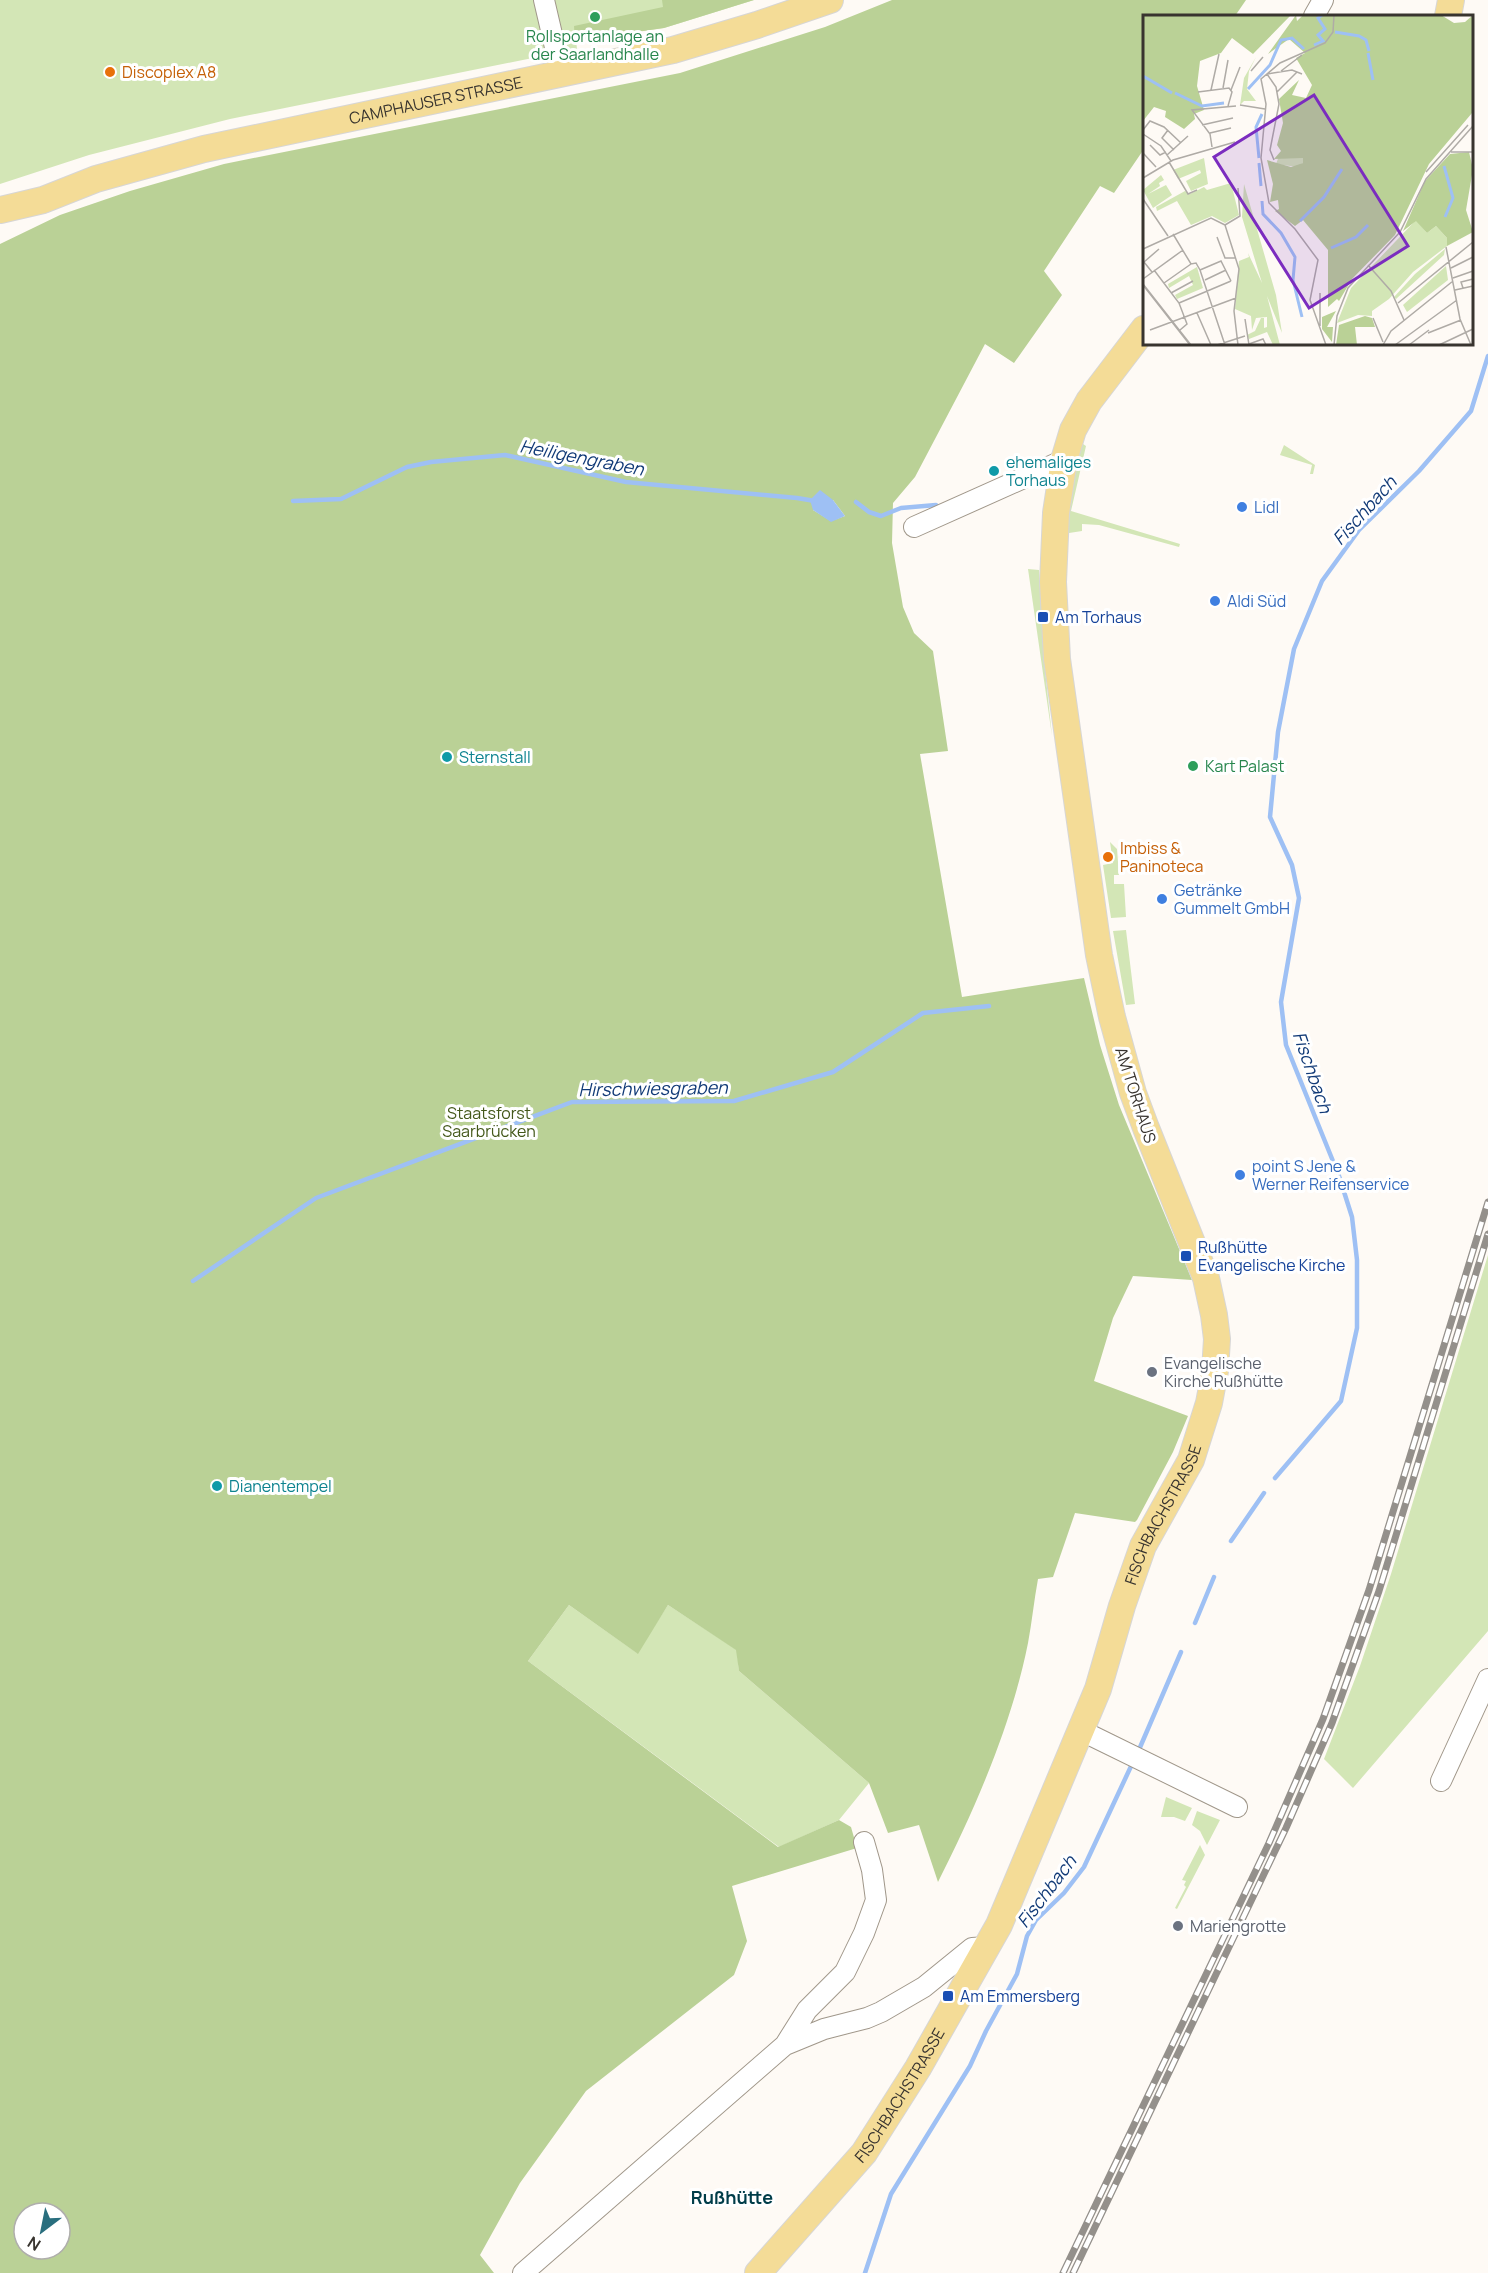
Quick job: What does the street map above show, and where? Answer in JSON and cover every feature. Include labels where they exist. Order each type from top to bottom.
[{"type":"main road","name":"CAMPHAUSER STRASSE","points":[[0,210],[43,200],[127,170],[204,149],[673,50],[830,0]]},
{"type":"main road","points":[[1448,15],[1450,0]]},
{"type":"main road","name":"CAMPHAUSER STRASSE","points":[[0,227],[43,200]]},
{"type":"main road","name":"AM TORHAUS","points":[[1143,330],[1089,401],[1073,430],[1064,460],[1056,513],[1053,582],[1057,659],[1099,955],[1112,1017],[1133,1093],[1210,1292]]},
{"type":"main road","name":"FISCHBACHSTRASSE","points":[[758,2273],[864,2153],[918,2068],[999,1925],[1098,1689],[1122,1606],[1143,1546],[1184,1475],[1209,1403],[1215,1371],[1217,1339],[1210,1292]]},
{"type":"street","points":[[544,0],[561,73]]},
{"type":"street","points":[[1315,15],[1323,0]]},
{"type":"street","points":[[914,527],[1064,460]]},
{"type":"street","points":[[1441,1781],[1488,1679]]},
{"type":"street","points":[[1082,1731],[1237,1807]]},
{"type":"street","points":[[523,2273],[785,2045],[807,2010],[845,1972],[864,1934],[876,1900],[872,1870],[864,1842]]},
{"type":"street","points":[[785,2045],[824,2029],[882,2012],[924,1987],[972,1948],[987,1947]]},
{"type":"green space","points":[[0,0],[754,0],[664,28],[576,40],[577,49],[230,119],[89,155],[0,184]]},
{"type":"green space","points":[[662,0],[754,0],[664,28],[575,41],[574,26],[663,7]]},
{"type":"green space","name":"Staatsforst Saarbrücken","points":[[892,0],[1246,0],[1236,15],[1143,15],[1143,150],[1114,193],[1100,186],[1044,271],[1062,295],[1014,363],[985,344],[915,477],[893,503],[892,543],[903,607],[914,633],[933,651],[948,751],[920,754],[962,997],[1084,978],[1100,1045],[1119,1105],[1192,1280],[1133,1276],[1113,1318],[1094,1381],[1188,1416],[1173,1452],[1137,1520],[1135,1522],[1075,1513],[1053,1577],[1038,1579],[1021,1674],[1002,1735],[979,1796],[938,1882],[919,1825],[888,1833],[869,1783],[739,1671],[736,1650],[668,1605],[638,1654],[569,1605],[528,1661],[778,1847],[839,1820],[851,1827],[857,1848],[732,1886],[747,1941],[734,1975],[586,2091],[520,2183],[480,2255],[494,2273],[0,2273],[0,244],[60,215],[130,191],[224,164],[680,73],[825,27]],"holes":[[[833,500],[845,516],[831,521],[813,510]]]},
{"type":"green space","points":[[1083,444],[1086,446],[1071,511],[1180,544],[1179,547],[1099,525],[1082,524],[1082,531],[1069,533],[1070,487],[1078,454]]},
{"type":"green space","points":[[1284,445],[1315,465],[1313,474],[1310,474],[1312,465],[1280,455]]},
{"type":"green space","points":[[1028,569],[1039,570],[1044,660],[1052,736]]},
{"type":"green space","points":[[1110,842],[1117,849],[1119,875],[1114,875],[1114,884],[1124,884],[1126,917],[1111,918],[1103,865],[1113,863]]},
{"type":"green space","points":[[1126,930],[1135,1004],[1126,1005],[1113,931]]},
{"type":"green space","points":[[1488,1255],[1488,1631],[1353,1788],[1324,1759],[1360,1666],[1391,1574]]},
{"type":"green space","points":[[569,1605],[637,1653],[668,1605],[737,1650],[739,1671],[869,1783],[839,1820],[779,1847],[528,1661]]},
{"type":"green space","points":[[1166,1797],[1192,1808],[1185,1821],[1174,1817],[1161,1817]]},
{"type":"green space","points":[[1197,1811],[1220,1820],[1207,1845],[1200,1831],[1192,1825]]},
{"type":"green space","points":[[1200,1845],[1205,1855],[1177,1909],[1175,1908],[1186,1887],[1184,1885],[1186,1881],[1182,1880]]},
{"type":"water","points":[[820,490],[833,500],[845,516],[831,522],[813,510],[810,500]]},
{"type":"waterway","name":"Fischbach","points":[[1275,1478],[1341,1401],[1357,1328],[1357,1260],[1352,1217],[1339,1176],[1286,1045],[1281,1002],[1299,898],[1292,865],[1270,817],[1278,732],[1294,649],[1322,581],[1359,530],[1419,471],[1471,411],[1488,356]]},
{"type":"waterway","name":"Heiligengraben","points":[[293,501],[341,499],[407,467],[431,462],[505,455],[626,482],[815,501]]},
{"type":"waterway","name":"Heiligengraben","points":[[856,502],[869,512],[881,516],[901,508],[936,505]]},
{"type":"waterway","name":"Hirschwiesgraben","points":[[193,1281],[316,1198],[572,1102],[734,1101],[833,1072],[923,1013],[989,1006]]},
{"type":"waterway","name":"Fischbach","points":[[1231,1541],[1264,1493]]},
{"type":"waterway","name":"Fischbach","points":[[1195,1623],[1214,1577]]},
{"type":"waterway","name":"Fischbach","points":[[1138,1752],[1181,1652]]},
{"type":"waterway","name":"Fischbach","points":[[865,2273],[891,2194],[970,2066],[1017,1974],[1027,1936],[1036,1920],[1064,1893],[1084,1867],[1133,1762]]},
{"type":"railway","points":[[1063,2273],[1269,1843],[1323,1719],[1369,1590],[1488,1202]]},
{"type":"railway","points":[[1073,2273],[1286,1828],[1332,1723],[1379,1591],[1488,1234]]},
{"type":"place","name":"Rollsportanlage an der Saarlandhalle","points":[[595,17]]},
{"type":"place","name":"Discoplex A8","points":[[110,72]]},
{"type":"place","name":"ehemaliges Torhaus","points":[[994,471]]},
{"type":"place","name":"Lidl","points":[[1242,507]]},
{"type":"place","name":"Aldi Süd","points":[[1215,601]]},
{"type":"place","name":"Am Torhaus","points":[[1043,617]]},
{"type":"place","name":"Sternstall","points":[[447,757]]},
{"type":"place","name":"Kart Palast","points":[[1193,766]]},
{"type":"place","name":"Imbiss & Paninoteca","points":[[1108,857]]},
{"type":"place","name":"Getränke Gummelt GmbH","points":[[1162,899]]},
{"type":"place","name":"point S Jene & Werner Reifenservice","points":[[1240,1175]]},
{"type":"place","name":"Rußhütte Evangelische Kirche","points":[[1186,1256]]},
{"type":"place","name":"Evangelische Kirche Rußhütte","points":[[1152,1372]]},
{"type":"place","name":"Dianentempel","points":[[217,1486]]},
{"type":"place","name":"Mariengrotte","points":[[1178,1926]]},
{"type":"place","name":"Am Emmersberg","points":[[948,1996]]},
{"type":"district","name":"Rußhütte","points":[[732,2197]]}]
